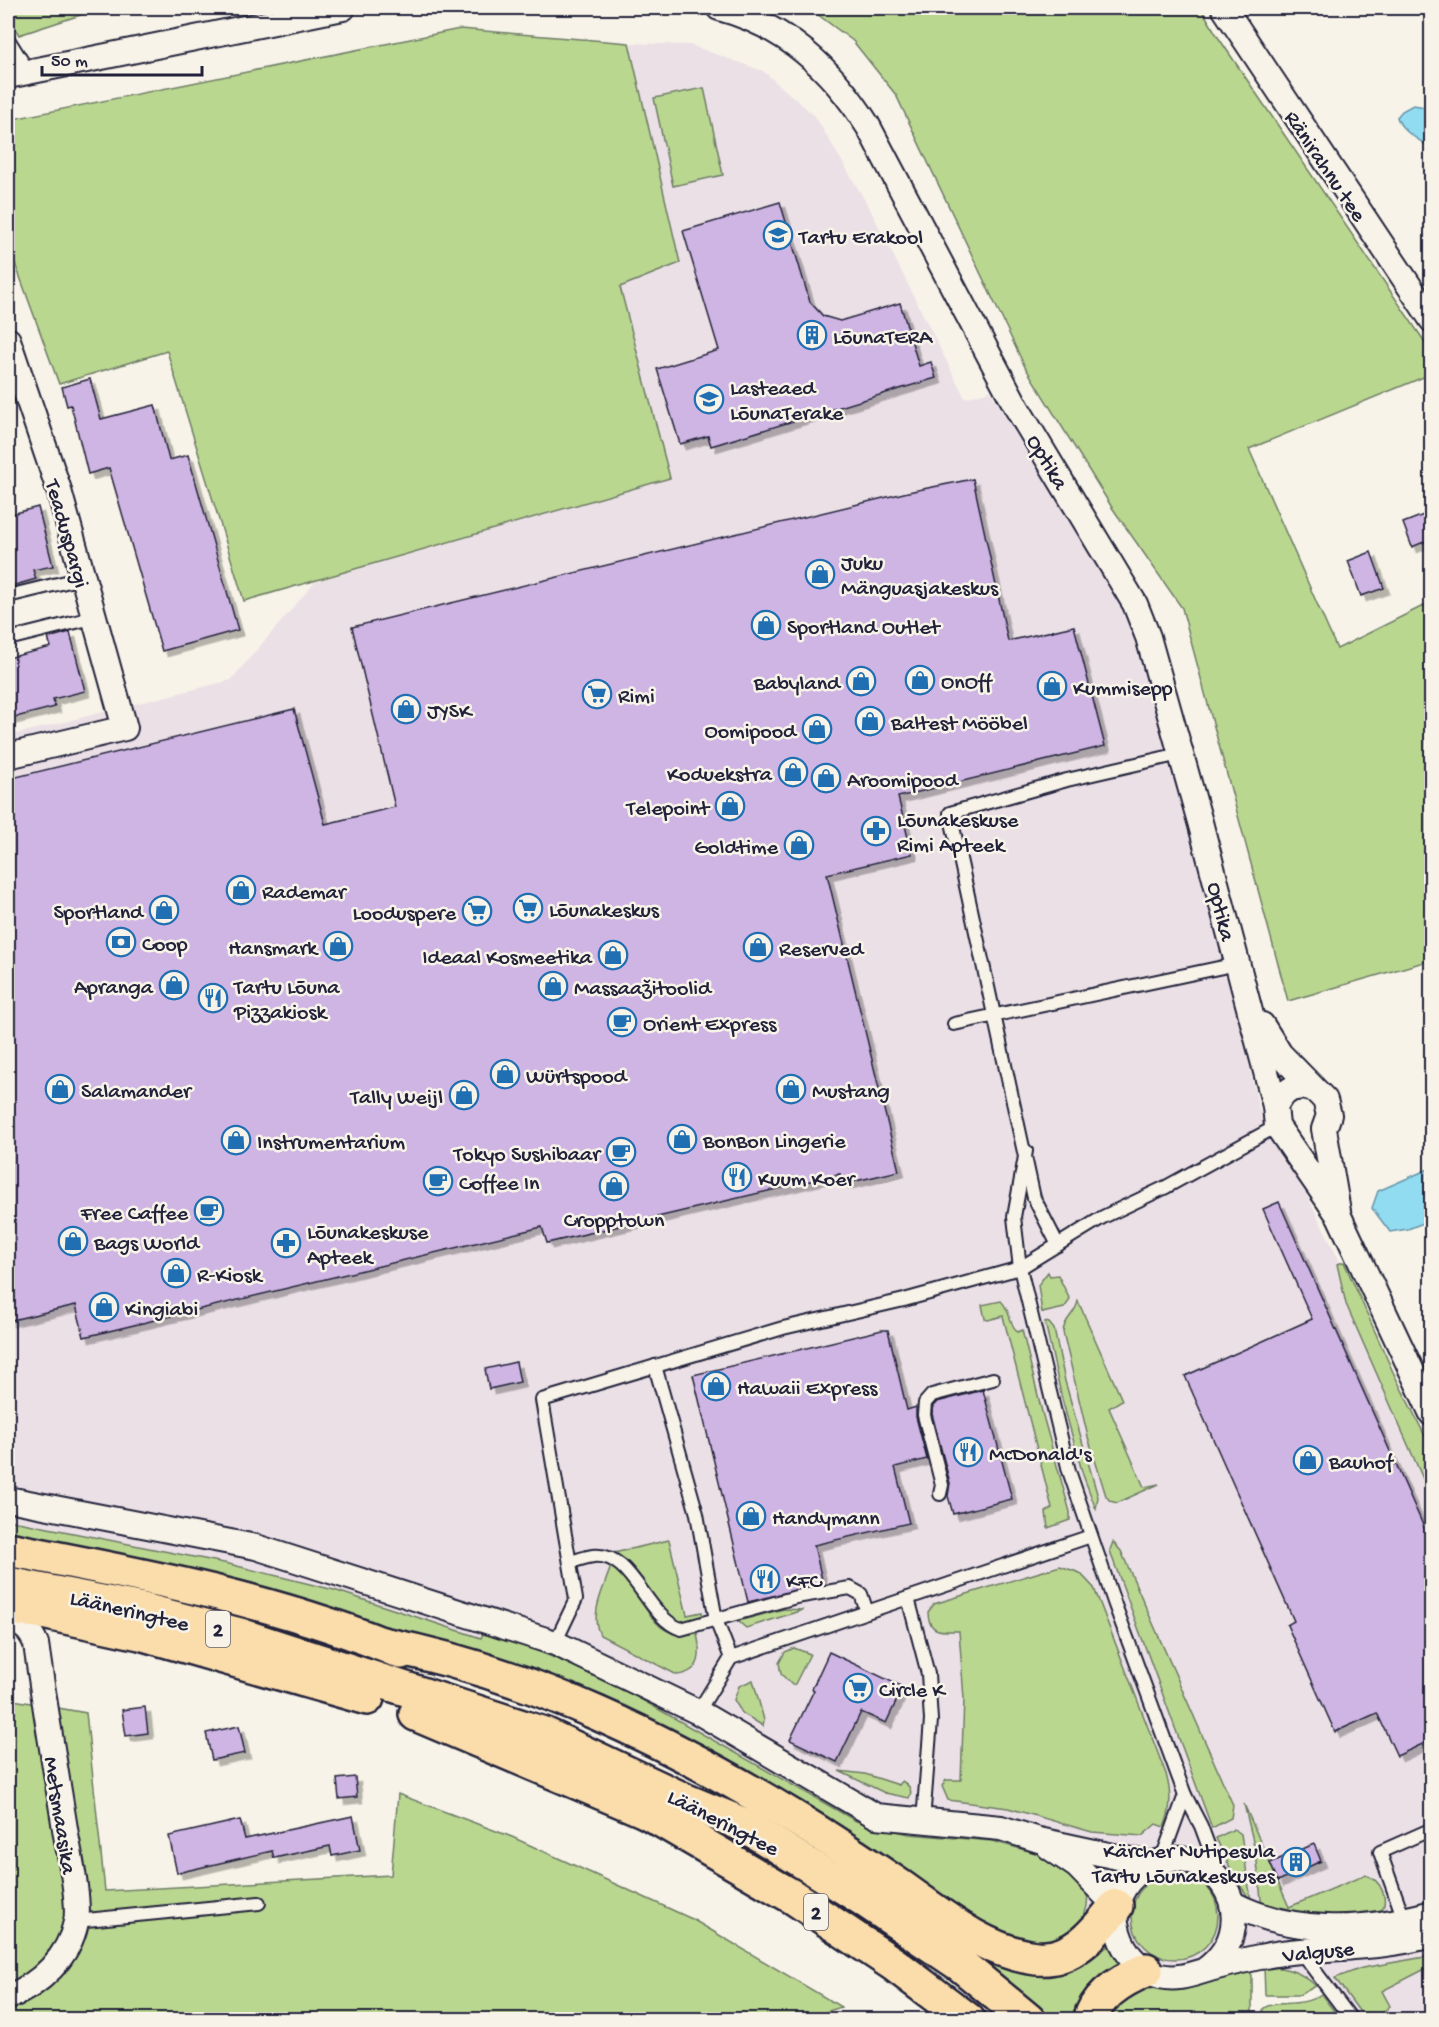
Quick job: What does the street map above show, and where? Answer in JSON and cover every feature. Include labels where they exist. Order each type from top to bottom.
[{"type":"highway","points":[[8,1549],[185,1585],[312,1620],[382,1644],[611,1744],[692,1788],[744,1825]]},
{"type":"highway","name":"Lääneringtee","points":[[8,1584],[143,1610],[240,1635],[316,1657],[544,1734],[684,1800],[744,1825],[863,1899],[942,1952],[1028,2019]]},
{"type":"highway","points":[[8,1608],[38,1611],[140,1633],[341,1689],[432,1720],[657,1816]]},
{"type":"highway","points":[[382,1644],[420,1651],[506,1676],[650,1737],[769,1802],[967,1932],[1012,1953],[1039,1958],[1071,1950],[1090,1937],[1116,1906]]},
{"type":"highway","name":"Lääneringtee","points":[[423,1695],[657,1816],[793,1897],[895,1965],[968,2019]]},
{"type":"highway","points":[[1090,2019],[1104,1995],[1125,1980],[1146,1970]]},
{"type":"street","points":[[18,74],[343,8]]},
{"type":"street","name":"Optika","points":[[719,8],[764,24],[813,56],[846,92],[868,126],[1017,408],[1138,610],[1180,754],[1276,1116],[1339,1216]]},
{"type":"street","name":"Ränirahnu tee","points":[[1224,8],[1249,49],[1431,320]]},
{"type":"street","name":"Teaduspargi","points":[[8,340],[58,487],[124,728],[8,756]]},
{"type":"street","name":"Optika","points":[[1246,999],[1280,1054],[1325,1100],[1329,1115],[1324,1129]]},
{"type":"street","points":[[1314,1090],[1302,1087],[1291,1089],[1281,1096],[1276,1116],[1286,1137],[1299,1142],[1314,1139],[1324,1129]]},
{"type":"street","points":[[1324,1129],[1339,1216],[1431,1414]]},
{"type":"street","points":[[8,1499],[256,1547],[555,1643],[698,1712],[876,1816],[1001,1828],[1039,1840],[1156,1862],[1178,1859],[1194,1862],[1209,1869],[1222,1881],[1233,1904],[1234,1923],[1230,1941],[1215,1962],[1205,1970]]},
{"type":"street","name":"Metsmaasika","points":[[8,1619],[20,1622],[31,1631],[36,1644],[71,1865],[76,1921],[63,1953],[50,1971],[20,1992],[8,1997]]},
{"type":"street","points":[[1039,1840],[1077,1866],[1116,1906],[1125,1886],[1136,1874],[1156,1862]]},
{"type":"street","name":"Valguse","points":[[1233,1904],[1255,1915],[1281,1923],[1308,1927],[1415,1932]]},
{"type":"street","name":"Valguse","points":[[1116,1906],[1118,1934],[1124,1948],[1134,1961],[1146,1970],[1170,1978],[1182,1977],[1256,1957],[1415,1932],[1431,1913]]},
{"type":"lane","points":[[8,39],[18,74]]},
{"type":"lane","points":[[8,596],[82,578]]},
{"type":"lane","points":[[8,639],[93,618]]},
{"type":"lane","points":[[1058,1245],[1034,1198],[1026,1151],[950,813],[1067,780],[1180,754]]},
{"type":"lane","points":[[954,1024],[1237,964]]},
{"type":"lane","points":[[555,1643],[576,1599],[542,1400],[783,1328],[904,1300],[1020,1269],[1103,1217],[1276,1116]]},
{"type":"lane","points":[[1026,1151],[1014,1217],[1020,1269],[1069,1472],[1185,1795],[1201,1826],[1222,1881]]},
{"type":"lane","points":[[655,1366],[697,1514],[716,1620],[730,1658]]},
{"type":"lane","points":[[940,1494],[942,1485],[924,1415],[925,1404],[932,1395],[993,1379]]},
{"type":"lane","points":[[698,1712],[730,1658],[1091,1536]]},
{"type":"lane","points":[[570,1562],[594,1556],[619,1563],[657,1613],[671,1626],[681,1629],[796,1597],[850,1588],[861,1594],[867,1612]]},
{"type":"lane","points":[[908,1598],[928,1674],[931,1720],[923,1821]]},
{"type":"lane","points":[[1156,1862],[1185,1795]]},
{"type":"lane","points":[[1415,1932],[1380,1852],[1431,1829]]},
{"type":"lane","points":[[76,1921],[260,1903]]},
{"type":"lane","points":[[1300,1951],[1352,2019]]},
{"type":"shaded area","points":[[629,43],[690,45],[763,71],[815,116],[869,207],[965,398],[990,391],[1132,621],[1243,1038],[1259,1109],[1295,1171],[1431,1445],[1431,2019],[1340,2019],[1313,1983],[1287,1970],[1264,1967],[1168,1987],[1149,1986],[1114,1951],[1085,1916],[1087,1910],[1043,1855],[992,1841],[909,1834],[856,1821],[628,1692],[576,1667],[485,1629],[481,1638],[334,1590],[229,1564],[8,1520],[8,736],[231,680],[315,582],[670,478],[620,287],[680,263]]},
{"type":"green space","points":[[8,8],[102,8],[19,35],[8,16]]},
{"type":"green space","points":[[809,8],[1201,8],[1218,37],[1431,351],[1431,374],[1249,449],[1337,649],[1431,602],[1431,960],[1288,1001],[1182,608],[1111,506],[1025,367],[896,95],[853,41]]},
{"type":"green space","points":[[460,29],[629,43],[680,263],[620,287],[670,478],[244,601],[167,351],[59,384],[8,244],[8,120]]},
{"type":"green space","points":[[704,88],[723,175],[673,186],[654,98]]},
{"type":"green space","points":[[1344,1262],[1393,1372],[1431,1448],[1431,1497],[1346,1304],[1337,1264]]},
{"type":"green space","points":[[1048,1272],[1050,1276],[1058,1275],[1070,1300],[1064,1308],[1042,1313],[1038,1285]]},
{"type":"green space","points":[[1001,1301],[1014,1328],[1017,1332],[1022,1330],[1070,1512],[1070,1520],[1048,1528],[1046,1512],[1052,1508],[1003,1316],[985,1319],[982,1305]]},
{"type":"green space","points":[[1078,1301],[1122,1400],[1109,1408],[1144,1487],[1159,1484],[1117,1503],[1110,1501],[1106,1496],[1088,1437],[1063,1332],[1065,1323]]},
{"type":"green space","points":[[1045,1322],[1054,1329],[1065,1381],[1098,1497],[1096,1509],[1083,1475],[1062,1399]]},
{"type":"green space","points":[[8,1520],[229,1564],[334,1590],[481,1638],[485,1629],[576,1667],[628,1692],[856,1821],[909,1834],[992,1841],[1043,1855],[1056,1861],[1087,1893],[1082,1920],[1069,1933],[1053,1942],[1010,1942],[725,1764],[8,1533]]},
{"type":"green space","points":[[669,1540],[687,1615],[702,1612],[703,1617],[684,1622],[664,1612],[633,1569],[614,1553]]},
{"type":"green space","points":[[1113,1542],[1121,1551],[1233,1805],[1231,1818],[1212,1828],[1112,1557],[1110,1550]]},
{"type":"green space","points":[[611,1566],[631,1585],[655,1622],[679,1635],[697,1633],[699,1654],[696,1666],[692,1670],[677,1675],[600,1635],[597,1627],[597,1610]]},
{"type":"green space","points":[[1060,1566],[1080,1573],[1094,1588],[1166,1774],[1170,1801],[1167,1821],[1164,1827],[1156,1824],[1142,1836],[1092,1832],[1008,1808],[948,1800],[942,1786],[946,1780],[961,1780],[964,1699],[959,1631],[942,1631],[934,1628],[928,1612],[934,1604]]},
{"type":"green space","points":[[784,1609],[803,1610],[746,1628],[738,1621]]},
{"type":"green space","points":[[794,1648],[810,1654],[795,1684],[792,1685],[781,1674],[779,1663],[785,1652]]},
{"type":"green space","points":[[753,1680],[764,1720],[763,1726],[742,1713],[734,1700],[739,1686]]},
{"type":"green space","points":[[8,1699],[86,1713],[105,1891],[391,1875],[398,1794],[512,1837],[692,1919],[841,2007],[801,2020],[8,2019]]},
{"type":"green space","points":[[839,1771],[865,1774],[899,1785],[902,1781],[910,1788],[911,1793],[909,1798],[885,1793]]},
{"type":"green space","points":[[735,1800],[1050,1973],[1081,1964],[1095,1957],[1108,1946],[1122,1967],[1075,2019],[1050,2019],[979,1964]]},
{"type":"green space","points":[[1244,1804],[1289,1907],[1365,1875],[1376,1881],[1382,1891],[1384,1903],[1379,1914],[1330,1920],[1262,1908],[1256,1853]]},
{"type":"green space","points":[[1234,1829],[1241,1834],[1251,1901],[1235,1878],[1216,1838]]},
{"type":"green space","points":[[1175,1873],[1199,1880],[1211,1892],[1218,1916],[1211,1940],[1199,1952],[1175,1959],[1151,1952],[1139,1940],[1132,1916],[1139,1892],[1151,1880]]},
{"type":"green space","points":[[1431,1956],[1431,1966],[1382,1991],[1390,2006],[1375,2019],[1365,2019],[1335,1978],[1362,1968]]},
{"type":"green space","points":[[1264,1967],[1292,1971],[1305,1977],[1316,1986],[1299,1995],[1265,1995]]},
{"type":"green space","points":[[1248,1971],[1252,1975],[1252,2019],[1109,2020],[1120,2000],[1149,1986],[1168,1987]]},
{"type":"green space","points":[[1321,1994],[1340,2019],[1263,2019],[1263,2009],[1268,2006],[1297,2003],[1313,1999]]},
{"type":"water","points":[[1413,105],[1431,108],[1431,148],[1416,139],[1399,122],[1397,117]]},
{"type":"water","points":[[1431,1168],[1431,1220],[1408,1229],[1390,1232],[1372,1208],[1378,1191]]},
{"type":"building","name":"LõunaTERA","points":[[780,202],[810,302],[823,316],[840,321],[900,303],[919,366],[931,362],[936,378],[711,446],[708,436],[680,444],[657,369],[719,350],[683,231]]},
{"type":"building","points":[[90,379],[101,419],[155,405],[169,460],[188,455],[238,630],[162,651],[109,468],[88,474],[71,405],[67,406],[62,387]]},
{"type":"building","points":[[973,479],[1008,641],[1074,626],[1105,746],[898,797],[912,854],[827,874],[899,1171],[843,1184],[840,1174],[547,1243],[542,1227],[84,1337],[76,1305],[8,1321],[8,779],[294,709],[325,824],[395,807],[352,627],[908,492]]},
{"type":"building","points":[[38,507],[53,566],[33,570],[36,579],[8,587],[8,515]]},
{"type":"building","points":[[1431,512],[1431,539],[1412,547],[1403,523]]},
{"type":"building","points":[[1371,552],[1384,588],[1361,596],[1348,561]]},
{"type":"building","points":[[70,632],[85,691],[53,699],[55,707],[8,719],[8,658],[51,647],[48,638]]},
{"type":"building","name":"Bauhof","points":[[1279,1202],[1431,1543],[1431,1740],[1397,1756],[1377,1713],[1335,1732],[1287,1625],[1294,1621],[1185,1376],[1312,1319],[1263,1209]]},
{"type":"building","points":[[888,1330],[907,1410],[916,1407],[916,1417],[927,1459],[895,1467],[909,1523],[814,1545],[823,1584],[748,1602],[693,1375]]},
{"type":"building","points":[[516,1362],[520,1382],[489,1389],[485,1369]]},
{"type":"building","name":"McDonald's","points":[[983,1390],[1012,1499],[953,1514],[948,1496],[950,1483],[932,1414],[933,1406],[937,1402]]},
{"type":"building","points":[[829,1652],[903,1687],[886,1723],[861,1712],[837,1762],[790,1740]]},
{"type":"building","points":[[145,1707],[148,1733],[126,1736],[122,1710]]},
{"type":"building","points":[[239,1726],[245,1753],[212,1760],[206,1733]]},
{"type":"building","points":[[355,1777],[357,1797],[339,1799],[337,1779]]},
{"type":"building","points":[[353,1816],[360,1850],[332,1856],[330,1846],[274,1858],[272,1851],[177,1873],[169,1836],[240,1820],[245,1839]]},
{"type":"building","name":"Kärcher Nutipesula Tartu Lõunakeskuses","points":[[1314,1844],[1321,1861],[1278,1881],[1270,1863]]},
{"type":"place","name":"Tartu Erakool","points":[[778,235]]},
{"type":"place","name":"LõunaTERA","points":[[812,335]]},
{"type":"place","name":"Lasteaed LõunaTerake","points":[[709,399]]},
{"type":"place","name":"Juku Mänguasjakeskus","points":[[820,574]]},
{"type":"place","name":"Sportland Outlet","points":[[766,625]]},
{"type":"place","name":"OnOff","points":[[920,680]]},
{"type":"place","name":"Babyland","points":[[861,681]]},
{"type":"place","name":"Kummisepp","points":[[1052,686]]},
{"type":"place","name":"Rimi","points":[[597,694]]},
{"type":"place","name":"JYSK","points":[[406,709]]},
{"type":"place","name":"Baltest Mööbel","points":[[870,721]]},
{"type":"place","name":"Oomipood","points":[[817,729]]},
{"type":"place","name":"Koduekstra","points":[[793,772]]},
{"type":"place","name":"Aroomipood","points":[[826,778]]},
{"type":"place","name":"Telepoint","points":[[730,806]]},
{"type":"place","name":"Lõunakeskuse Rimi Apteek","points":[[876,831]]},
{"type":"place","name":"Goldtime","points":[[799,845]]},
{"type":"place","name":"Rademar","points":[[241,890]]},
{"type":"place","name":"Lõunakeskus","points":[[528,908]]},
{"type":"place","name":"Sportland","points":[[164,910]]},
{"type":"place","name":"Looduspere","points":[[477,911]]},
{"type":"place","name":"Coop","points":[[121,942]]},
{"type":"place","name":"Hansmark","points":[[338,946]]},
{"type":"place","name":"Reserved","points":[[758,947]]},
{"type":"place","name":"Ideaal Kosmeetika","points":[[613,955]]},
{"type":"place","name":"Apranga","points":[[174,985]]},
{"type":"place","name":"Massaažitoolid","points":[[553,986]]},
{"type":"place","name":"Tartu Lõuna Pizzakiosk","points":[[213,998]]},
{"type":"place","name":"Orient Express","points":[[622,1022]]},
{"type":"place","name":"Würtspood","points":[[505,1074]]},
{"type":"place","name":"Salamander","points":[[60,1089]]},
{"type":"place","name":"Mustang","points":[[791,1089]]},
{"type":"place","name":"Tally Weijl","points":[[464,1095]]},
{"type":"place","name":"BonBon Lingerie","points":[[682,1139]]},
{"type":"place","name":"Instrumentarium","points":[[236,1140]]},
{"type":"place","name":"Tokyo Sushibaar","points":[[621,1152]]},
{"type":"place","name":"Kuum Koer","points":[[737,1177]]},
{"type":"place","name":"Coffee In","points":[[438,1181]]},
{"type":"place","name":"Cropptown","points":[[614,1186]]},
{"type":"place","name":"Free Caffee","points":[[209,1211]]},
{"type":"place","name":"Bags World","points":[[73,1241]]},
{"type":"place","name":"Lõunakeskuse Apteek","points":[[286,1243]]},
{"type":"place","name":"R-Kiosk","points":[[176,1273]]},
{"type":"place","name":"Kingiabi","points":[[104,1307]]},
{"type":"place","name":"Hawaii Express","points":[[716,1386]]},
{"type":"place","name":"McDonald's","points":[[968,1452]]},
{"type":"place","name":"Bauhof","points":[[1308,1460]]},
{"type":"place","name":"Handymann","points":[[751,1516]]},
{"type":"place","name":"KFC","points":[[765,1579]]},
{"type":"place","name":"Circle K","points":[[858,1688]]},
{"type":"place","name":"Kärcher Nutipesula Tartu Lõunakeskuses","points":[[1296,1862]]}]
